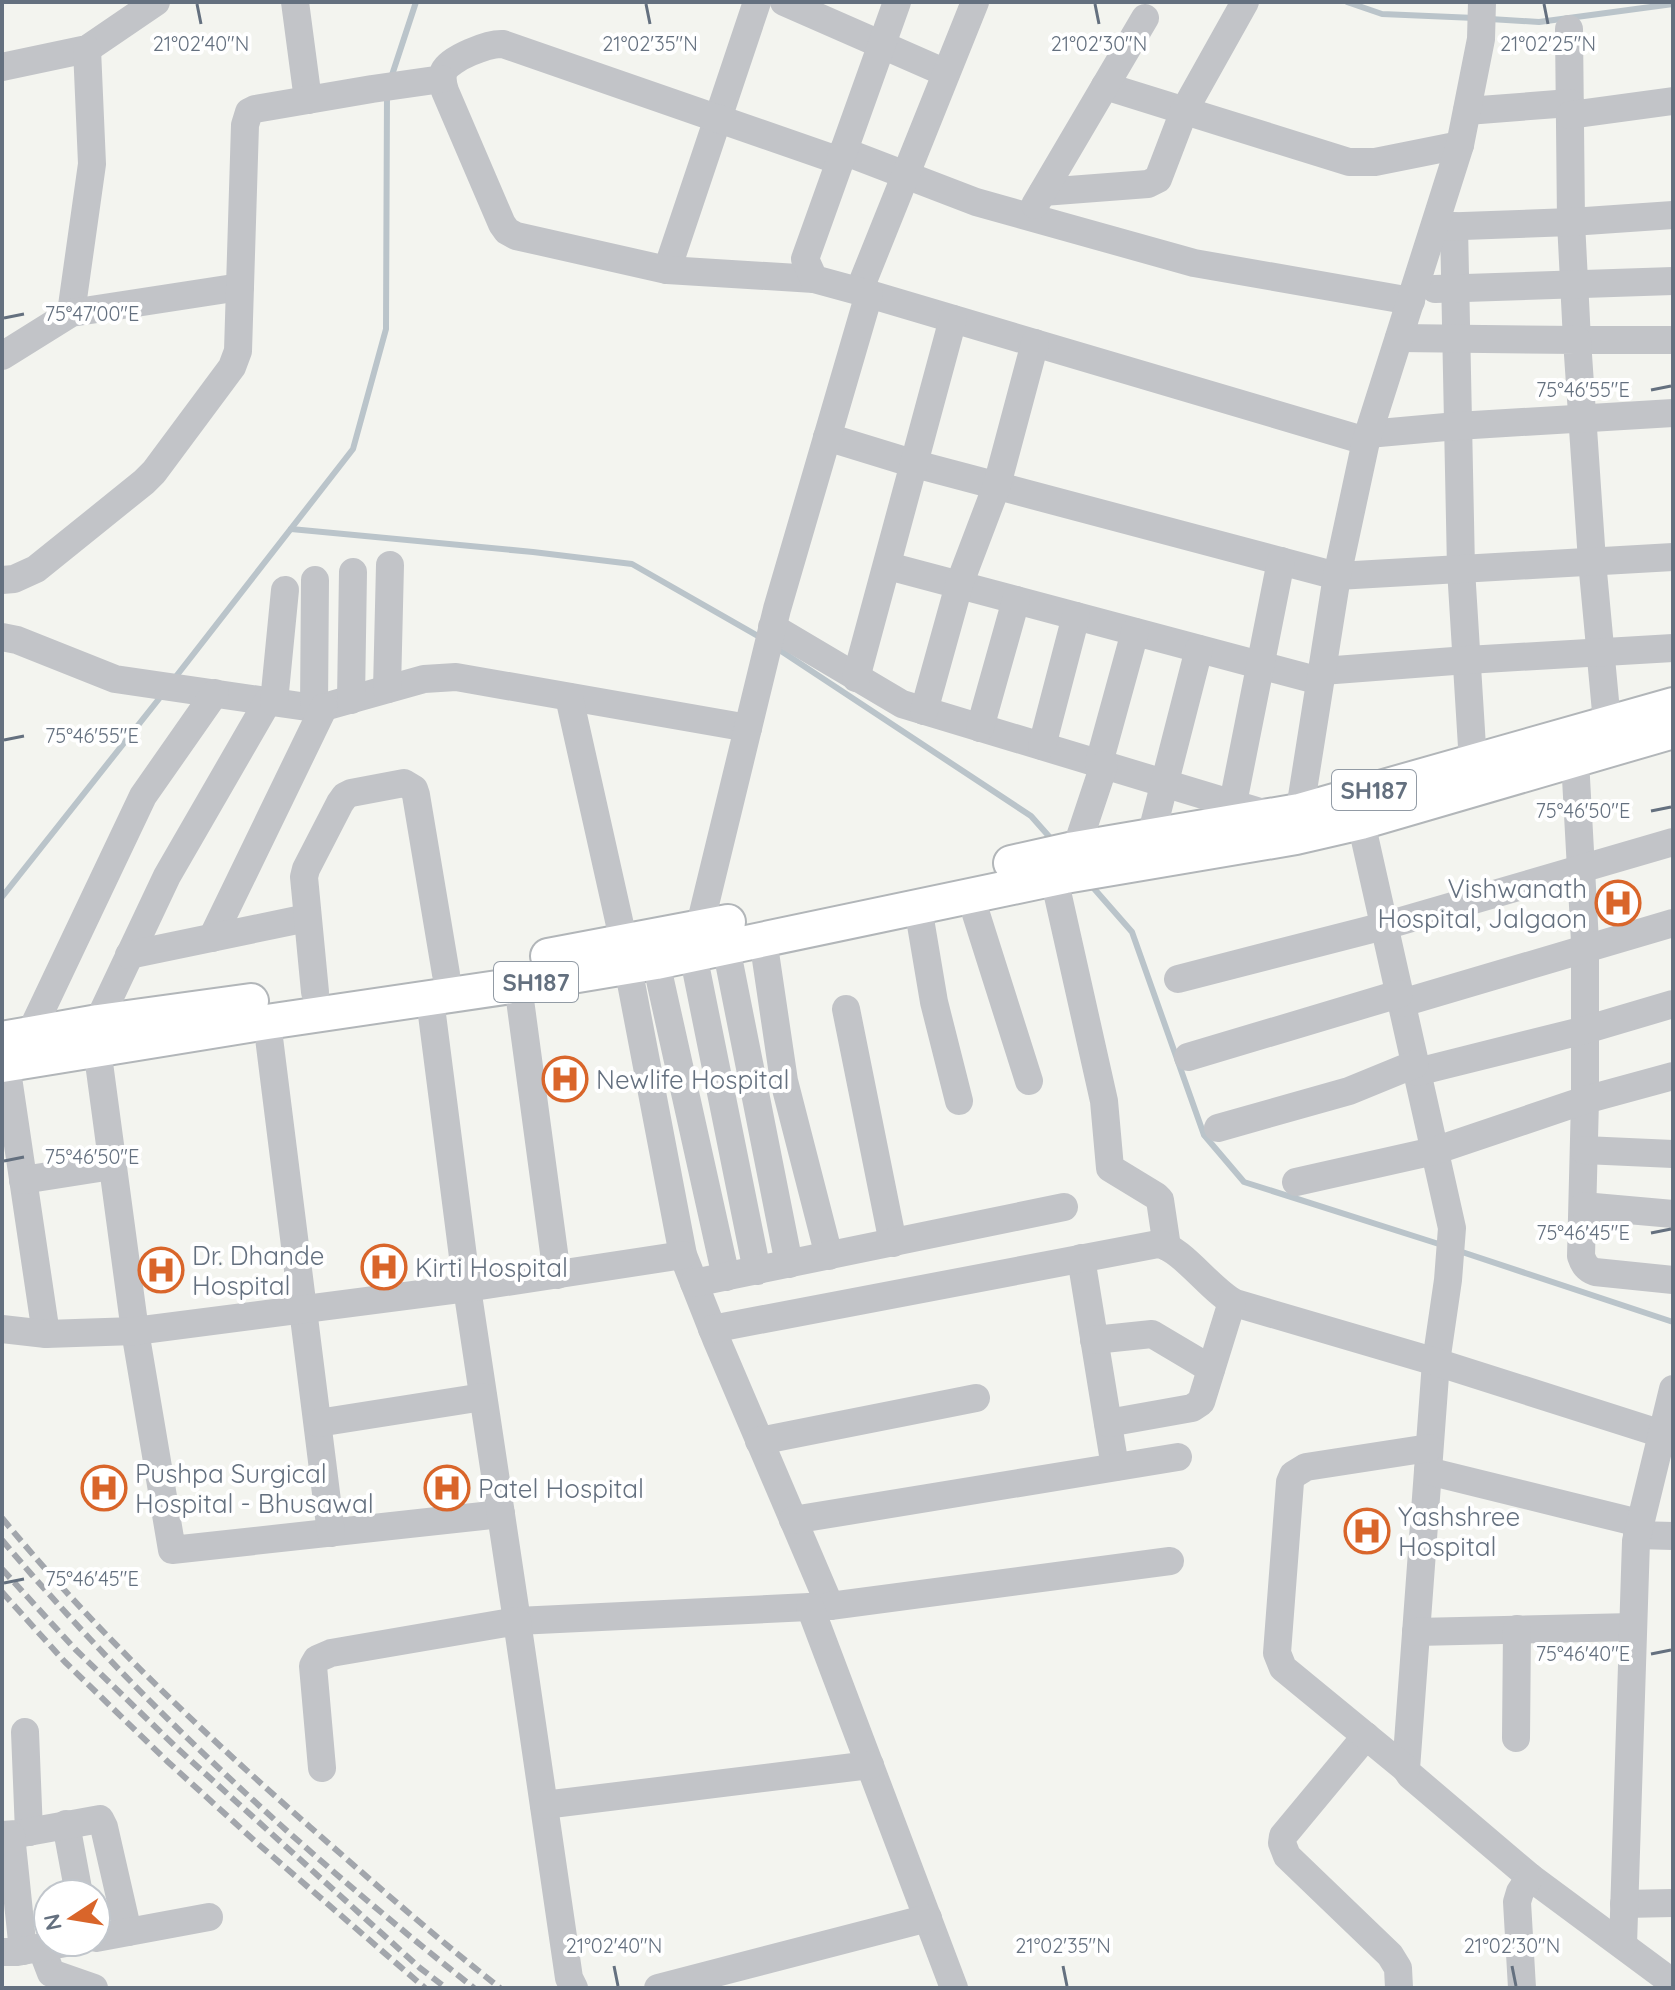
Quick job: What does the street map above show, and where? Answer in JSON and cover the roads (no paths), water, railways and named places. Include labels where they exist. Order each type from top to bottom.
[{"type":"main road","name":"SH187","points":[[706,943],[763,939],[970,895],[1151,836],[1289,821],[1361,822],[1575,760],[1608,737],[1673,705]]},
{"type":"main road","name":"SH187","points":[[10,1050],[315,992],[518,985],[1066,863],[1289,821],[1473,763],[1608,737],[1673,731]]},
{"type":"main road","name":"SH187","points":[[97,1035],[267,1022],[438,987],[636,957]]},
{"type":"street","points":[[2,67],[87,49],[156,2]]},
{"type":"street","points":[[295,2],[308,100]]},
{"type":"street","points":[[667,270],[757,2]]},
{"type":"street","points":[[784,2],[946,73]]},
{"type":"street","points":[[814,279],[805,259],[897,2]]},
{"type":"street","points":[[757,1271],[706,943],[748,728],[772,627],[827,437],[864,293],[905,174],[975,2]]},
{"type":"street","points":[[1043,192],[1154,182],[1161,174],[1184,111],[1245,2]]},
{"type":"street","points":[[772,627],[891,699],[1289,821],[1321,676],[1337,576],[1367,437],[1413,296],[1444,226],[1481,39],[1482,2]]},
{"type":"street","points":[[1029,217],[1145,18]]},
{"type":"street","points":[[1569,29],[1571,222],[1577,340],[1608,737]]},
{"type":"street","points":[[2,580],[14,579],[36,569],[144,482],[234,362],[238,351],[246,118],[249,112],[429,81],[450,63],[488,45],[503,44],[718,119],[905,174],[976,202],[1194,263],[1413,296],[1454,288],[1673,281]]},
{"type":"street","points":[[71,313],[92,164],[87,49]]},
{"type":"street","points":[[429,81],[450,104],[502,224],[516,236],[667,270],[814,279],[1367,437],[1457,426],[1673,413]]},
{"type":"street","points":[[1105,86],[1349,162],[1375,162],[1460,145]]},
{"type":"street","points":[[1467,111],[1570,109],[1673,101]]},
{"type":"street","points":[[1444,226],[1673,215]]},
{"type":"street","points":[[1444,226],[1454,288],[1461,569],[1473,763]]},
{"type":"street","points":[[2,356],[71,313],[240,287]]},
{"type":"street","points":[[856,678],[953,319]]},
{"type":"street","points":[[1399,338],[1673,340]]},
{"type":"street","points":[[924,711],[959,585],[997,485],[1035,343]]},
{"type":"street","points":[[827,437],[915,464],[1337,576],[1673,557]]},
{"type":"street","points":[[1233,803],[1281,561]]},
{"type":"street","points":[[387,689],[390,565]]},
{"type":"street","points":[[888,566],[1260,665],[1321,676],[1467,660],[1673,648]]},
{"type":"street","points":[[212,938],[330,705],[353,572]]},
{"type":"street","points":[[315,580],[330,705]]},
{"type":"street","points":[[285,590],[271,701],[171,868],[129,955],[97,1035],[135,1331],[172,1550],[501,1514]]},
{"type":"street","points":[[980,728],[1016,600]]},
{"type":"street","points":[[1042,746],[1076,616]]},
{"type":"street","points":[[1135,632],[1101,764],[1066,863],[1104,1101],[1110,1168],[1160,1200],[1167,1247]]},
{"type":"street","points":[[2,637],[17,640],[115,679],[271,701],[330,705],[424,679],[456,677],[748,728]]},
{"type":"street","points":[[1151,836],[1199,649]]},
{"type":"street","points":[[46,1334],[23,1180],[10,1050],[143,796],[211,692]]},
{"type":"street","points":[[569,697],[636,957],[726,1277]]},
{"type":"street","points":[[1575,760],[1585,948],[1581,1256],[1589,1270],[1595,1272],[1673,1280]]},
{"type":"street","points":[[315,992],[307,918],[306,869],[345,796],[404,783],[410,785],[416,795],[438,987],[467,1288],[569,1978],[574,1988]]},
{"type":"street","points":[[1361,822],[1452,1228],[1436,1362],[1406,1769]]},
{"type":"street","points":[[1178,979],[1384,926],[1673,842]]},
{"type":"street","points":[[970,895],[1029,1081]]},
{"type":"street","points":[[918,907],[934,1002],[959,1101]]},
{"type":"street","points":[[129,955],[307,918]]},
{"type":"street","points":[[1188,1057],[1673,923]]},
{"type":"street","points":[[763,939],[784,1081],[829,1256]]},
{"type":"street","points":[[706,943],[789,1264]]},
{"type":"street","points":[[636,957],[683,1255],[793,1520],[870,1765],[954,1988]]},
{"type":"street","points":[[518,985],[557,1275]]},
{"type":"street","points":[[1218,1128],[1349,1091],[1416,1068],[1585,1030],[1673,1004]]},
{"type":"street","points":[[846,1009],[893,1243]]},
{"type":"street","points":[[267,1022],[331,1533]]},
{"type":"street","points":[[1296,1182],[1434,1151],[1585,1100],[1673,1076]]},
{"type":"street","points":[[1584,1150],[1673,1154]]},
{"type":"street","points":[[23,1180],[112,1166]]},
{"type":"street","points":[[1583,1206],[1673,1214]]},
{"type":"street","points":[[694,1283],[1064,1207]]},
{"type":"street","points":[[712,1329],[1151,1245],[1167,1247],[1232,1302],[1436,1362],[1662,1434]]},
{"type":"street","points":[[2,1329],[46,1334],[135,1331],[467,1288],[683,1255]]},
{"type":"street","points":[[1081,1258],[1115,1467]]},
{"type":"street","points":[[1108,1423],[1196,1406],[1201,1402],[1232,1302]]},
{"type":"street","points":[[1094,1340],[1152,1334],[1211,1369]]},
{"type":"street","points":[[1623,1945],[1638,1529],[1673,1389]]},
{"type":"street","points":[[318,1423],[483,1397]]},
{"type":"street","points":[[759,1441],[976,1398]]},
{"type":"street","points":[[793,1520],[1178,1457]]},
{"type":"street","points":[[1673,1536],[1638,1529],[1429,1459],[1306,1467],[1293,1475],[1290,1482],[1277,1653],[1283,1668],[1530,1877],[1673,1983]]},
{"type":"street","points":[[322,1768],[313,1666],[317,1659],[331,1653],[517,1621],[820,1607],[1170,1561]]},
{"type":"street","points":[[1416,1632],[1633,1627]]},
{"type":"street","points":[[1516,1738],[1517,1629]]},
{"type":"street","points":[[25,1732],[14,1834],[22,1950],[51,1973],[94,1988]]},
{"type":"street","points":[[1366,1736],[1283,1836],[1282,1843],[1287,1856],[1390,1955],[1398,1968],[1399,1988]]},
{"type":"street","points":[[544,1805],[870,1765]]},
{"type":"street","points":[[14,1834],[96,1819],[103,1822],[128,1932]]},
{"type":"street","points":[[66,1824],[76,1878]]},
{"type":"street","points":[[1522,1988],[1517,1902],[1530,1877]]},
{"type":"street","points":[[1624,1904],[1673,1903]]},
{"type":"street","points":[[112,1935],[209,1917]]},
{"type":"street","points":[[658,1988],[928,1918]]},
{"type":"waterway","points":[[391,78],[416,2]]},
{"type":"waterway","points":[[1347,2],[1382,14],[1475,18]]},
{"type":"waterway","points":[[1490,19],[1539,22],[1673,4]]},
{"type":"waterway","points":[[174,679],[353,449],[386,329],[387,93]]},
{"type":"waterway","points":[[291,529],[632,564],[763,639]]},
{"type":"waterway","points":[[775,647],[1031,816],[1054,842]]},
{"type":"waterway","points":[[2,897],[162,695]]},
{"type":"waterway","points":[[1090,884],[1132,932],[1204,1135],[1244,1182],[1442,1245]]},
{"type":"waterway","points":[[1456,1250],[1673,1322]]},
{"type":"railway","points":[[2,1518],[111,1640],[189,1717],[357,1868],[500,1988]]},
{"type":"railway","points":[[2,1540],[111,1661],[227,1776],[348,1884],[474,1988]]},
{"type":"railway","points":[[2,1569],[75,1649],[178,1749],[446,1988]]},
{"type":"railway","points":[[2,1592],[65,1662],[168,1762],[425,1988]]},
{"type":"place","name":"Vishwanath Hospital, Jalgaon","points":[[1618,903]]},
{"type":"place","name":"Newlife Hospital","points":[[565,1079]]},
{"type":"place","name":"Kirti Hospital","points":[[384,1267]]},
{"type":"place","name":"Dr. Dhande Hospital","points":[[161,1270]]},
{"type":"place","name":"Pushpa Surgical Hospital - Bhusawal","points":[[104,1488]]},
{"type":"place","name":"Patel Hospital","points":[[447,1488]]},
{"type":"place","name":"Yashshree Hospital","points":[[1367,1531]]}]
